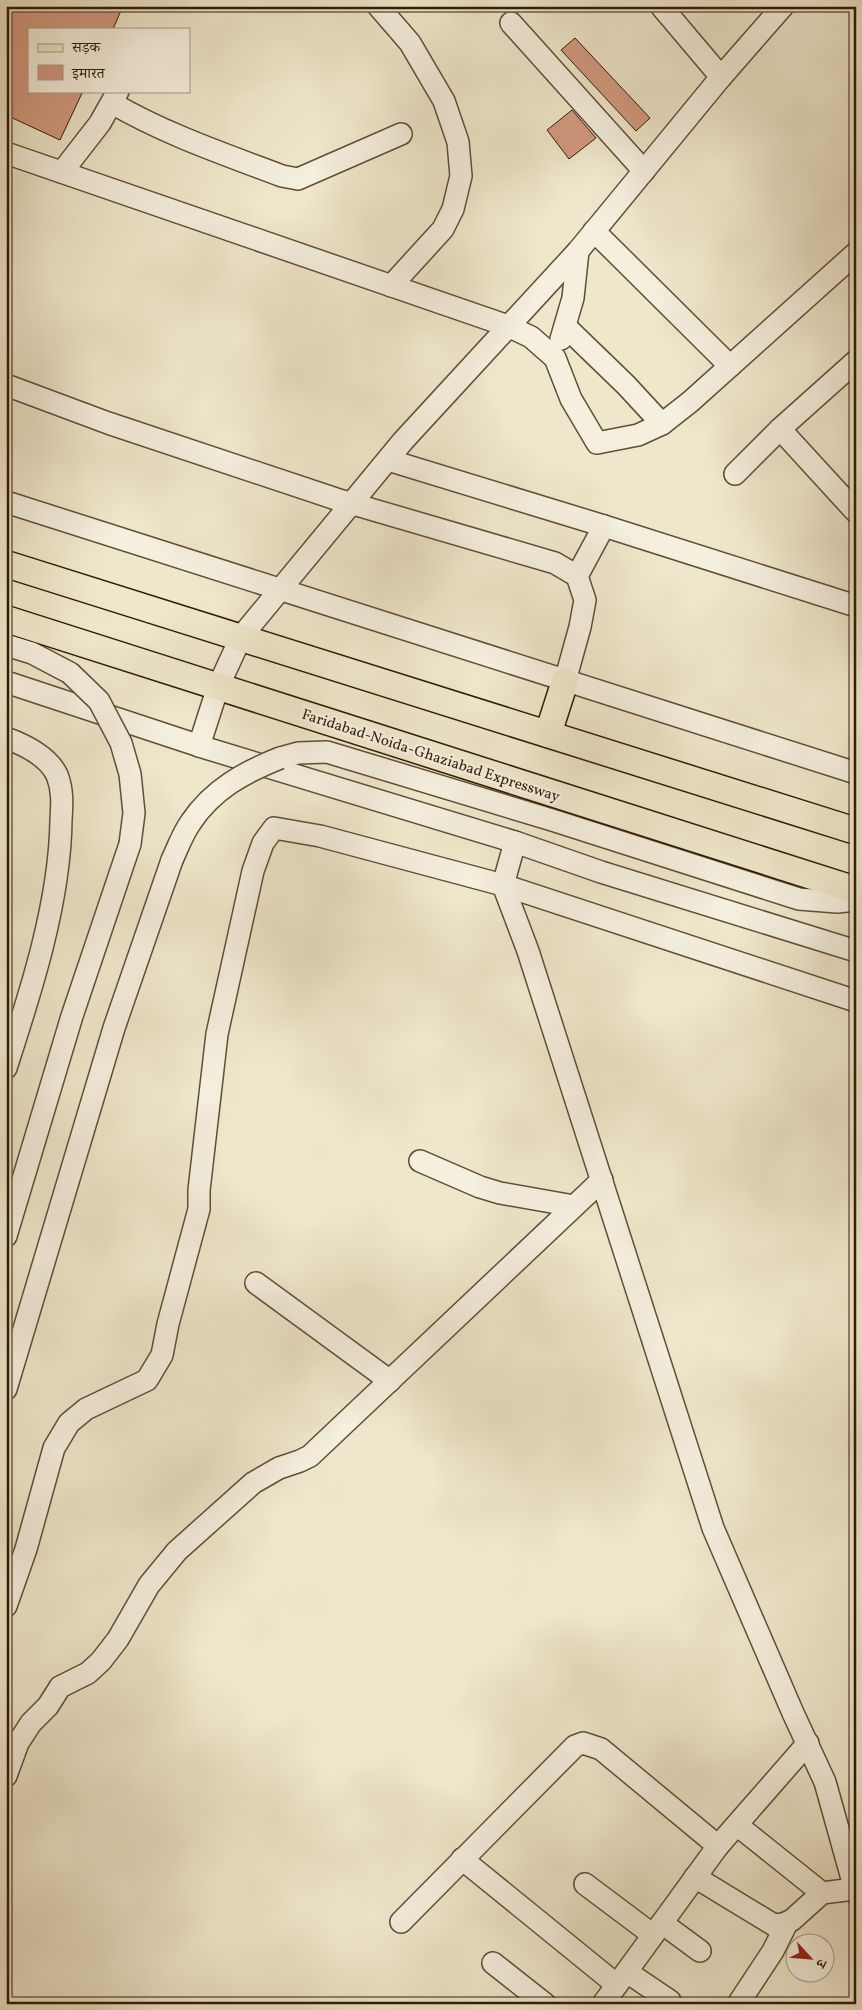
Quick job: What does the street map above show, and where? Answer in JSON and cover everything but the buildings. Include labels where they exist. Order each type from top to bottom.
[{"type":"main road","points":[[6,564],[856,831]]},
{"type":"main road","name":"Faridabad-Noida-Ghaziabad Expressway","points":[[6,619],[856,890]]},
{"type":"main road","points":[[548,734],[565,681]]},
{"type":"street","points":[[378,6],[410,43],[444,101],[458,142],[460,176],[453,209],[443,230],[391,286]]},
{"type":"street","points":[[661,6],[721,77]]},
{"type":"street","points":[[199,746],[218,687],[241,637],[419,423],[578,251],[782,6]]},
{"type":"street","points":[[510,23],[644,171]]},
{"type":"street","points":[[62,172],[115,97],[142,120],[190,141],[282,176],[298,179],[401,134]]},
{"type":"street","points":[[6,153],[508,326],[531,337],[555,358],[571,399],[597,443],[638,435],[662,424],[690,402],[856,253]]},
{"type":"street","points":[[594,231],[730,366]]},
{"type":"street","points":[[555,358],[572,298],[578,251]]},
{"type":"street","points":[[565,326],[626,385],[662,424]]},
{"type":"street","points":[[735,474],[856,361]]},
{"type":"street","points":[[6,385],[108,423],[353,504],[555,563],[577,576],[586,600],[565,681]]},
{"type":"street","points":[[780,430],[856,512]]},
{"type":"street","points":[[388,460],[855,605]]},
{"type":"street","points":[[6,502],[856,773]]},
{"type":"street","points":[[577,576],[604,526]]},
{"type":"street","points":[[6,645],[32,653],[70,673],[99,701],[121,743],[130,774],[134,813],[130,844],[72,1016],[6,1236]]},
{"type":"street","points":[[6,682],[199,746],[271,762],[610,875],[856,950]]},
{"type":"street","points":[[6,738],[24,745],[48,762],[56,773],[62,790],[61,842],[48,922],[24,1011],[6,1068]]},
{"type":"street","points":[[6,1389],[114,1028],[172,860],[190,822],[214,794],[234,780],[271,762],[298,753],[327,752],[552,820],[799,900],[837,902],[856,900]]},
{"type":"street","points":[[6,1606],[26,1549],[54,1448],[69,1423],[92,1405],[147,1380],[162,1355],[199,1208],[199,1190],[217,1034],[253,871],[263,843],[274,828],[320,836],[503,885],[856,1001]]},
{"type":"street","points":[[515,842],[503,885],[528,952],[713,1528],[793,1713],[826,1782],[855,1891],[822,1892],[787,1923],[773,1951],[738,2004]]},
{"type":"street","points":[[420,1161],[480,1187],[500,1193],[574,1206]]},
{"type":"street","points":[[6,1776],[18,1743],[31,1723],[48,1706],[60,1688],[88,1673],[101,1661],[118,1639],[149,1584],[177,1552],[253,1483],[279,1468],[300,1462],[310,1456],[602,1180]]},
{"type":"street","points":[[256,1283],[390,1380]]},
{"type":"street","points":[[402,1922],[575,1746],[583,1743],[601,1749],[626,1768],[718,1846]]},
{"type":"street","points":[[603,2004],[718,1846],[808,1743]]},
{"type":"street","points":[[737,1825],[822,1892]]},
{"type":"street","points":[[462,1859],[622,1978],[670,2001]]},
{"type":"street","points":[[695,1877],[765,1921],[774,1925],[787,1923]]},
{"type":"street","points":[[585,1884],[658,1929],[700,1951]]},
{"type":"street","points":[[493,1963],[545,2004]]}]
